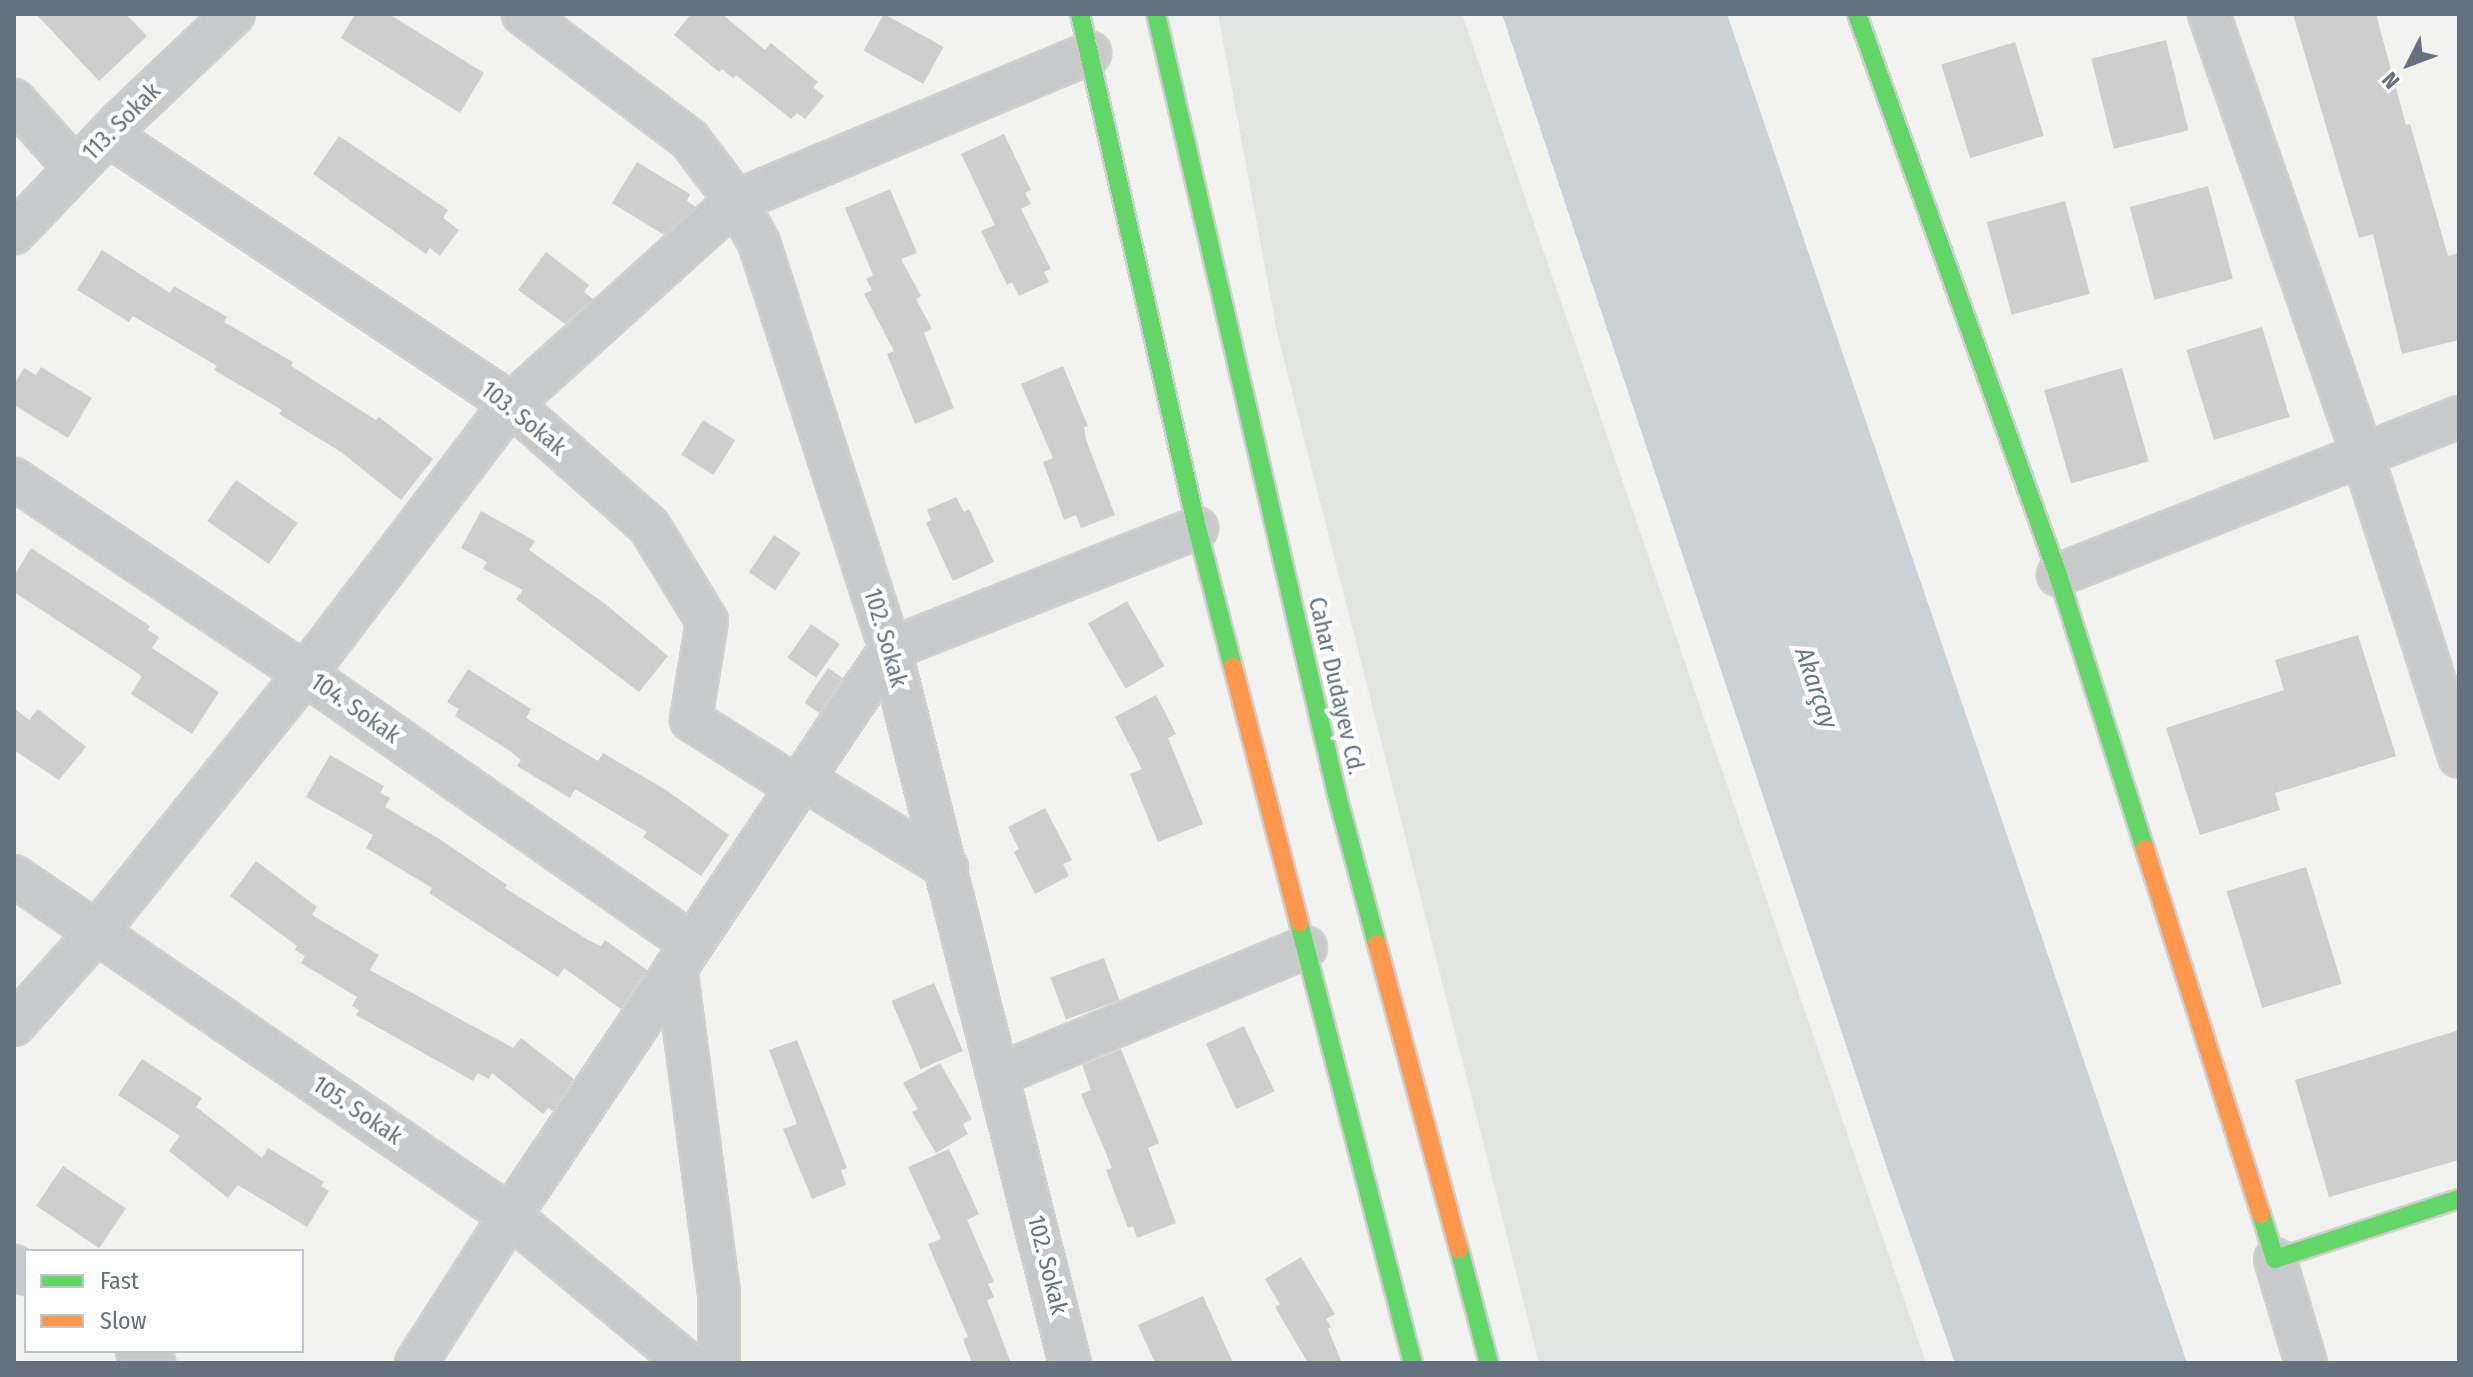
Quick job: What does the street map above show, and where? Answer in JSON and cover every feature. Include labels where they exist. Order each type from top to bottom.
[{"type":"main road","points":[[1080,14],[1197,528],[1413,1363]]},
{"type":"main road","name":"Cahar Dudayev Cd.","points":[[1156,14],[1337,795],[1489,1363]]},
{"type":"main road","points":[[1857,14],[2058,575],[2275,1259],[2459,1199]]},
{"type":"street","name":"113. Sokak","points":[[14,233],[108,135],[234,14]]},
{"type":"street","name":"102. Sokak","points":[[523,14],[689,139],[736,201],[759,243],[890,649],[1000,1074],[1070,1363]]},
{"type":"street","points":[[2209,14],[2362,454],[2459,757]]},
{"type":"street","points":[[14,1025],[96,933],[305,674],[511,404],[736,201],[1090,53]]},
{"type":"street","points":[[14,100],[75,168]]},
{"type":"street","name":"103. Sokak","points":[[108,135],[511,404],[649,526],[707,621],[691,720],[800,783]]},
{"type":"street","points":[[2058,575],[2459,417]]},
{"type":"street","name":"104. Sokak","points":[[14,479],[305,674],[684,956]]},
{"type":"street","points":[[416,1363],[510,1216],[890,649],[1197,528]]},
{"type":"street","points":[[800,783],[947,868]]},
{"type":"street","name":"105. Sokak","points":[[14,876],[510,1216],[687,1363]]},
{"type":"street","points":[[1000,1074],[1306,947]]},
{"type":"street","points":[[684,956],[719,1294],[719,1363]]},
{"type":"street","points":[[2275,1259],[2306,1363]]},
{"type":"shaded area","points":[[1218,14],[1462,14],[1926,1363],[1539,1363],[1277,332]]},
{"type":"water","name":"Akarçay","points":[[1502,14],[1727,14],[2187,1363],[1955,1363],[1889,1174]]},
{"type":"building","points":[[36,14],[126,14],[147,36],[99,81]]},
{"type":"building","points":[[355,14],[389,14],[484,73],[460,113],[341,38]]},
{"type":"building","points":[[691,14],[722,14],[765,50],[771,43],[818,82],[813,87],[824,96],[805,119],[797,113],[791,119],[736,75],[733,78],[722,69],[719,72],[674,35]]},
{"type":"building","points":[[884,14],[943,47],[923,84],[864,51]]},
{"type":"building","points":[[2293,14],[2376,14],[2406,125],[2410,124],[2448,256],[2459,253],[2459,340],[2402,354],[2373,234],[2359,238]]},
{"type":"building","points":[[2166,40],[2188,130],[2114,149],[2091,59]]},
{"type":"building","points":[[2015,42],[2044,136],[1970,158],[1941,65]]},
{"type":"building","points":[[1004,134],[1031,190],[1025,193],[1031,204],[1021,209],[1051,269],[1044,272],[1049,282],[1019,296],[1012,282],[1007,285],[981,231],[995,225],[961,154]]},
{"type":"building","points":[[339,136],[448,210],[443,218],[459,230],[440,256],[430,248],[426,254],[313,174]]},
{"type":"building","points":[[637,162],[690,194],[687,201],[696,207],[664,235],[612,203]]},
{"type":"building","points":[[2208,186],[2233,279],[2155,300],[2130,207]]},
{"type":"building","points":[[890,189],[917,253],[901,259],[921,296],[916,299],[932,329],[924,333],[954,408],[915,424],[887,354],[894,351],[864,294],[872,290],[866,279],[873,275],[845,208]]},
{"type":"building","points":[[2065,201],[2090,294],[2012,315],[1987,222]]},
{"type":"building","points":[[102,250],[170,293],[174,286],[227,317],[224,322],[293,362],[291,366],[376,420],[379,417],[433,459],[401,500],[341,452],[279,414],[282,410],[214,370],[217,366],[133,316],[129,322],[77,290]]},
{"type":"building","points":[[546,252],[589,285],[584,292],[593,299],[565,324],[518,290]]},
{"type":"building","points":[[2262,327],[2289,417],[2214,440],[2186,350]]},
{"type":"building","points":[[1063,366],[1088,426],[1084,427],[1086,440],[1115,515],[1081,528],[1076,515],[1064,520],[1043,462],[1053,458],[1021,384]]},
{"type":"building","points":[[41,367],[92,398],[68,438],[14,405],[14,385],[24,368],[36,375]]},
{"type":"building","points":[[2122,368],[2149,461],[2071,484],[2044,390]]},
{"type":"building","points":[[703,420],[735,440],[713,475],[681,455]]},
{"type":"building","points":[[236,480],[297,523],[269,564],[207,521]]},
{"type":"building","points":[[956,497],[964,512],[969,509],[994,562],[953,581],[926,523],[931,520],[927,510]]},
{"type":"building","points":[[481,511],[535,541],[529,550],[604,603],[668,656],[639,692],[516,599],[523,590],[483,569],[487,562],[461,548]]},
{"type":"building","points":[[774,535],[801,553],[775,590],[749,572]]},
{"type":"building","points":[[31,548],[150,626],[148,630],[159,637],[152,648],[219,692],[192,734],[131,694],[142,676],[14,592],[14,576]]},
{"type":"building","points":[[1127,601],[1164,666],[1126,688],[1088,624]]},
{"type":"building","points":[[811,624],[840,644],[816,678],[787,658]]},
{"type":"building","points":[[2358,635],[2396,756],[2275,793],[2280,810],[2200,835],[2166,728],[2284,690],[2275,660]]},
{"type":"building","points":[[828,668],[843,678],[819,713],[805,703]]},
{"type":"building","points":[[468,669],[531,709],[526,718],[598,761],[603,753],[666,790],[729,835],[701,876],[643,837],[647,832],[575,789],[570,798],[517,766],[521,760],[510,751],[455,716],[459,709],[447,702]]},
{"type":"building","points":[[1156,695],[1176,734],[1168,738],[1203,824],[1158,842],[1130,774],[1142,769],[1115,717]]},
{"type":"building","points":[[14,708],[29,720],[38,709],[86,747],[59,780],[14,750]]},
{"type":"building","points":[[330,755],[384,786],[380,793],[390,798],[385,807],[441,840],[507,885],[505,888],[588,940],[601,946],[605,940],[647,970],[621,1009],[564,968],[558,977],[429,893],[432,888],[366,848],[373,835],[306,797]]},
{"type":"building","points":[[1045,808],[1072,860],[1063,864],[1069,876],[1035,894],[1014,852],[1019,849],[1008,827]]},
{"type":"building","points":[[256,861],[317,907],[312,915],[379,955],[370,970],[513,1048],[521,1038],[574,1079],[553,1111],[548,1108],[543,1114],[492,1073],[489,1079],[478,1073],[473,1081],[356,1015],[359,1010],[352,1006],[357,997],[301,963],[305,956],[295,950],[297,946],[230,896]]},
{"type":"building","points":[[2306,867],[2342,984],[2262,1008],[2227,891]]},
{"type":"building","points":[[1104,958],[1119,1000],[1066,1020],[1050,977]]},
{"type":"building","points":[[934,983],[963,1051],[921,1069],[892,1001]]},
{"type":"building","points":[[1244,1026],[1274,1091],[1236,1109],[1206,1044]]},
{"type":"building","points":[[2459,1030],[2459,1160],[2329,1197],[2295,1080]]},
{"type":"building","points":[[797,1040],[847,1168],[841,1170],[846,1185],[812,1199],[783,1129],[797,1124],[769,1050]]},
{"type":"building","points":[[1121,1049],[1159,1143],[1148,1148],[1176,1223],[1137,1238],[1133,1226],[1128,1228],[1106,1170],[1112,1168],[1081,1094],[1091,1090],[1082,1065]]},
{"type":"building","points":[[142,1059],[202,1098],[196,1107],[262,1158],[268,1148],[324,1182],[321,1186],[329,1191],[307,1227],[238,1185],[228,1198],[169,1151],[180,1136],[118,1095]]},
{"type":"building","points":[[940,1063],[972,1119],[963,1124],[968,1134],[936,1153],[912,1112],[918,1109],[903,1083]]},
{"type":"building","points":[[949,1149],[979,1214],[967,1220],[994,1282],[988,1284],[994,1297],[987,1300],[1011,1363],[972,1363],[963,1339],[968,1337],[928,1244],[941,1239],[908,1167]]},
{"type":"building","points":[[63,1166],[126,1208],[99,1248],[36,1206]]},
{"type":"building","points":[[1301,1257],[1335,1314],[1326,1319],[1342,1363],[1308,1363],[1275,1307],[1280,1304],[1265,1279]]},
{"type":"building","points":[[1203,1296],[1233,1363],[1155,1363],[1138,1325]]},
{"type":"traffic: fast","points":[[1080,14],[1197,528],[1233,667]]},
{"type":"traffic: fast","points":[[1156,14],[1337,795],[1377,944]]},
{"type":"traffic: fast","points":[[1857,14],[2058,575],[2145,849]]},
{"type":"traffic: fast","points":[[1299,923],[1413,1363]]},
{"type":"traffic: fast","points":[[2261,1214],[2275,1259],[2459,1199]]},
{"type":"traffic: fast","points":[[1459,1249],[1489,1363]]},
{"type":"traffic: slow","points":[[1233,667],[1299,923]]},
{"type":"traffic: slow","points":[[2145,849],[2261,1214]]},
{"type":"traffic: slow","points":[[1377,944],[1459,1249]]}]
